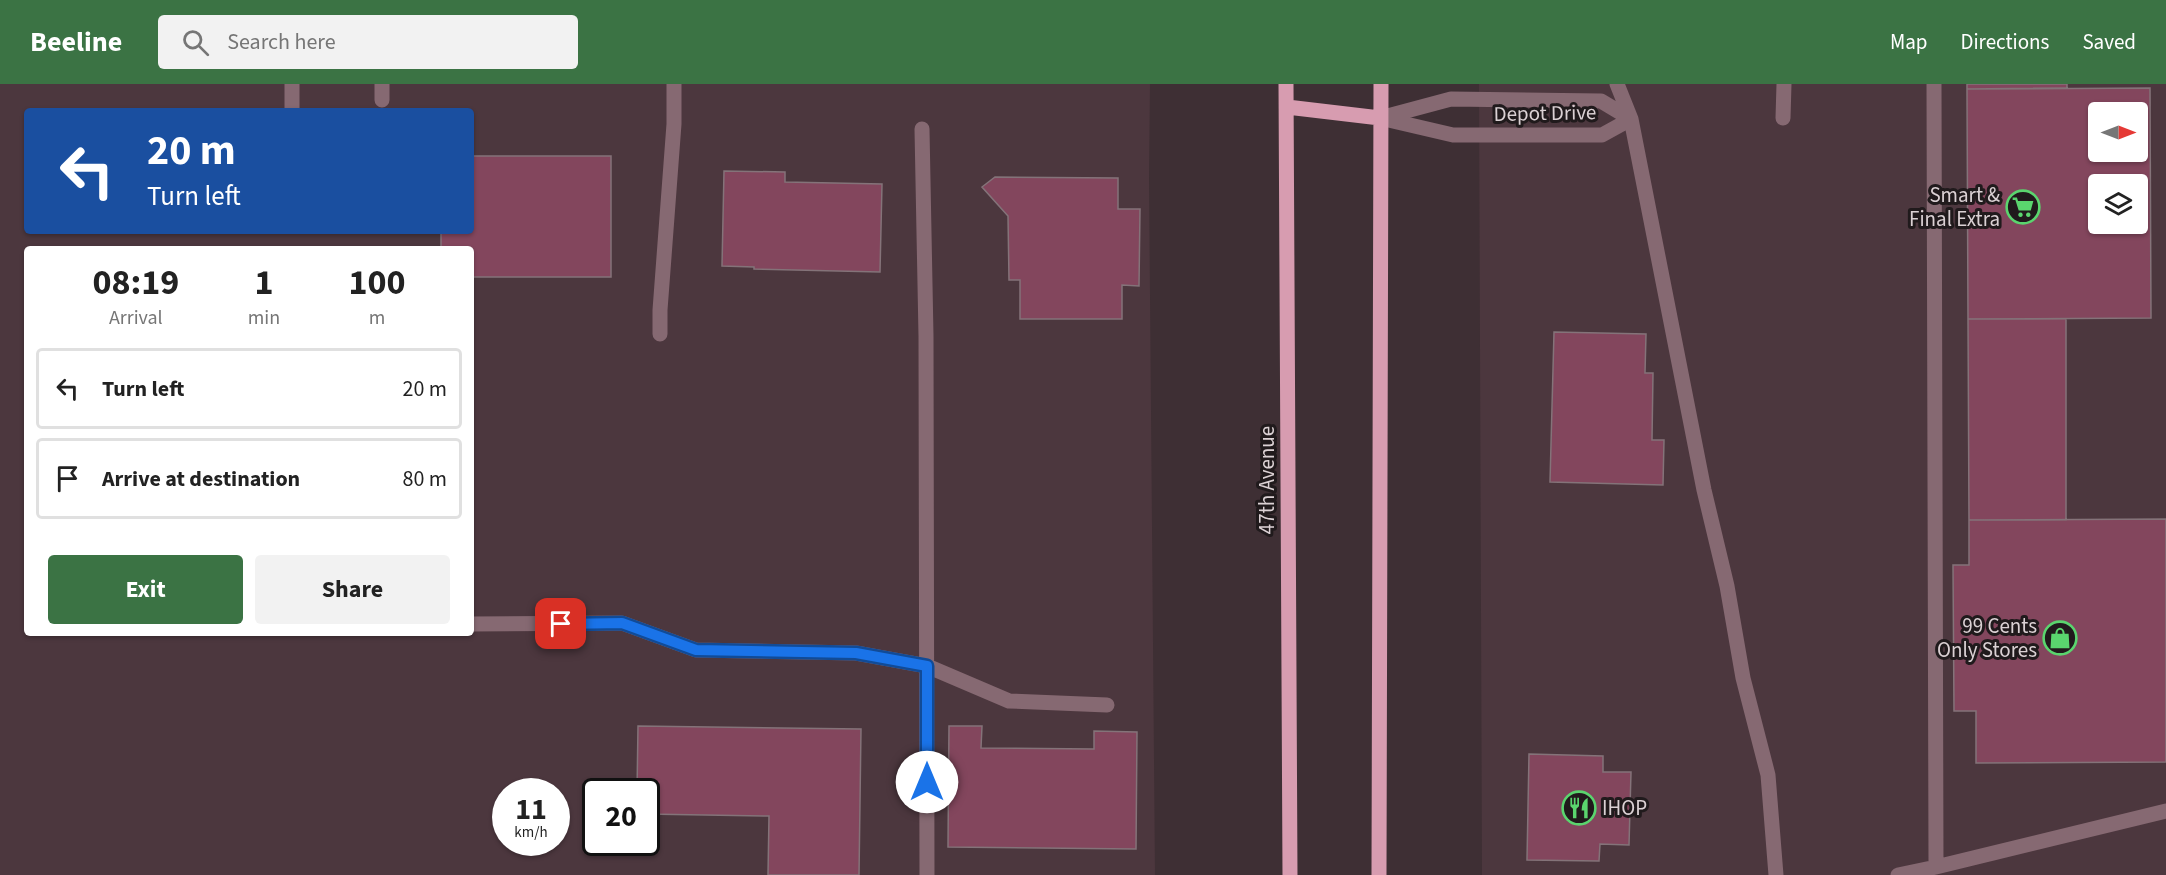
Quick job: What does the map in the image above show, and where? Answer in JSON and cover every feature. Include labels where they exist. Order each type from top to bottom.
[{"type":"main road","name":"47th Avenue","points":[[1286,84],[1290,875]]},
{"type":"main road","points":[[1378,875],[1381,84]]},
{"type":"main road","points":[[1287,107],[1380,118]]},
{"type":"lane","points":[[292,84],[292,108]]},
{"type":"lane","points":[[382,84],[382,100]]},
{"type":"lane","points":[[660,334],[674,124],[674,84]]},
{"type":"lane","points":[[1617,84],[1631,119],[1743,678],[1768,775],[1776,875]]},
{"type":"lane","points":[[1784,84],[1784,118]]},
{"type":"lane","points":[[1934,84],[1936,867]]},
{"type":"lane","name":"Depot Drive","points":[[1452,99],[1463,99],[1601,100],[1631,119],[1602,135],[1452,135],[1380,118],[1452,99]]},
{"type":"lane","points":[[922,129],[926,336],[927,875]]},
{"type":"lane","points":[[474,624],[622,623],[696,650],[856,653],[927,666],[1009,701],[1107,705]]},
{"type":"lane","points":[[1898,875],[2166,811]]},
{"type":"shaded area","points":[[0,84],[1150,84],[1155,875],[0,875]]},
{"type":"shaded area","points":[[1479,84],[2166,84],[2166,875],[1482,875]]},
{"type":"building","points":[[1967,84],[2067,84],[2067,88],[1967,89]]},
{"type":"building","points":[[2150,88],[2151,318],[1968,319],[1967,89]]},
{"type":"building","points":[[474,156],[611,156],[611,277],[474,277],[474,246],[441,246],[441,234],[474,234]]},
{"type":"building","points":[[724,171],[785,172],[785,182],[882,184],[880,272],[722,266]]},
{"type":"building","points":[[995,177],[1118,178],[1118,209],[1140,209],[1139,286],[1122,285],[1122,319],[1020,319],[1020,280],[1009,280],[1008,216],[982,187]]},
{"type":"building","points":[[1968,319],[2066,319],[2066,520],[1969,520]]},
{"type":"building","points":[[1554,332],[1646,334],[1645,373],[1653,373],[1652,440],[1664,440],[1663,485],[1550,482]]},
{"type":"building","name":"99 Cents Only Stores","points":[[2166,519],[2166,762],[1976,763],[1976,711],[1954,711],[1953,565],[1969,565],[1969,520]]},
{"type":"building","points":[[638,726],[861,729],[859,875],[768,875],[769,816],[660,814],[660,778],[637,778]]},
{"type":"building","points":[[949,726],[982,726],[981,748],[1094,749],[1094,731],[1137,732],[1136,849],[948,847]]},
{"type":"building","name":"IHOP","points":[[1529,754],[1603,756],[1603,772],[1631,772],[1629,845],[1600,844],[1599,861],[1527,860]]},
{"type":"place","name":"Smart & Final Extra","points":[[2023,207]]},
{"type":"place","name":"99 Cents Only Stores","points":[[2060,638]]},
{"type":"place","name":"IHOP","points":[[1579,808]]},
{"type":"route","points":[[561,624],[622,623],[696,650],[856,653],[927,666],[927,782]]}]
